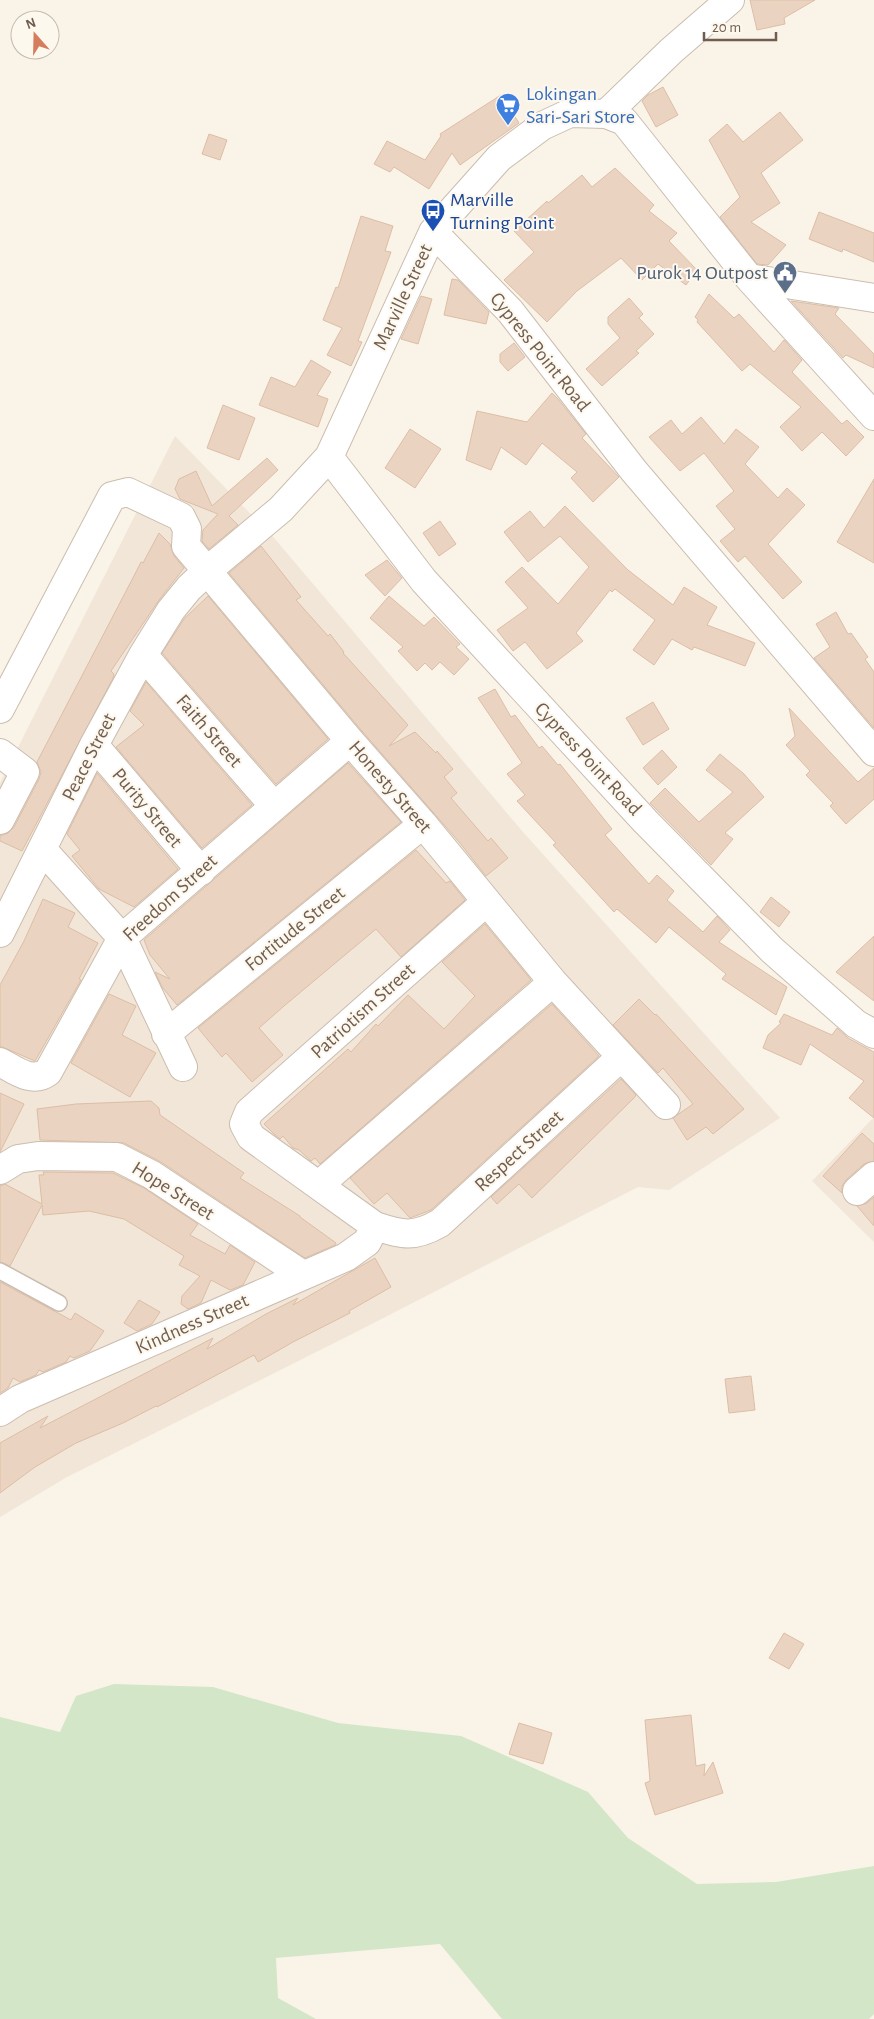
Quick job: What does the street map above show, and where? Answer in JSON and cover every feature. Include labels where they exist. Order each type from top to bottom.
[{"type":"street","points":[[606,114],[671,51],[730,0]]},
{"type":"street","name":"Marville Street","points":[[198,579],[280,510],[329,457],[433,232],[499,158],[542,126],[570,113],[606,114],[624,121],[749,278]]},
{"type":"street","name":"Cypress Point Road","points":[[433,232],[510,311],[634,471],[874,752]]},
{"type":"street","points":[[749,278],[874,298]]},
{"type":"street","points":[[749,278],[874,416]]},
{"type":"street","name":"Cypress Point Road","points":[[329,457],[424,581],[645,820],[772,950],[856,1024],[874,1034]]},
{"type":"street","name":"Honesty Street","points":[[0,709],[112,496],[128,492],[181,517],[187,529],[186,546],[198,579],[350,742],[423,824],[553,982],[666,1105]]},
{"type":"street","name":"Peace Street","points":[[0,933],[94,745],[143,655],[171,610],[198,579]]},
{"type":"street","name":"Faith Street","points":[[143,655],[274,806]]},
{"type":"street","name":"Freedom Street","points":[[0,1062],[30,1077],[41,1077],[48,1072],[122,938],[350,742]]},
{"type":"street","name":"Purity Street","points":[[94,745],[201,870]]},
{"type":"street","points":[[0,753],[25,772],[0,820]]},
{"type":"street","name":"Fortitude Street","points":[[166,1034],[423,824]]},
{"type":"street","points":[[42,849],[122,938],[183,1067]]},
{"type":"street","name":"Patriotism Street","points":[[319,1186],[251,1137],[244,1124],[249,1112],[486,902]]},
{"type":"street","points":[[362,1242],[319,1186],[553,982]]},
{"type":"street","name":"Respect Street","points":[[362,1242],[397,1234],[424,1232],[440,1223],[621,1057]]},
{"type":"street","name":"Hope Street","points":[[0,1170],[18,1159],[38,1156],[117,1158],[152,1175],[303,1275]]},
{"type":"street","name":"Kindness Street","points":[[7,1400],[303,1275],[362,1242]]},
{"type":"lane","points":[[0,1271],[59,1303]]},
{"type":"shaded area","points":[[175,436],[275,539],[523,832],[780,1118],[669,1190],[638,1187],[360,1330],[67,1477],[0,1517],[0,783]]},
{"type":"shaded area","points":[[874,1117],[874,1242],[812,1181]]},
{"type":"green space","points":[[114,1684],[213,1687],[338,1723],[461,1736],[588,1792],[628,1838],[697,1884],[776,1882],[874,1866],[874,2014],[869,2019],[502,2019],[440,1944],[276,1958],[278,1998],[316,2019],[0,2019],[0,1717],[60,1732],[76,1696]]},
{"type":"building","points":[[750,0],[815,0],[784,18],[785,24],[757,30]]},
{"type":"building","points":[[663,87],[678,115],[656,127],[642,101],[648,95]]},
{"type":"building","points":[[501,95],[519,123],[460,165],[452,153],[429,189],[394,167],[390,172],[374,164],[387,141],[425,160],[441,136],[440,134]]},
{"type":"building","points":[[780,112],[803,140],[761,173],[780,203],[751,222],[786,245],[768,265],[757,264],[720,217],[740,197],[709,140],[727,124],[743,142]]},
{"type":"building","points":[[209,134],[227,140],[220,160],[202,154]]},
{"type":"building","points":[[615,168],[654,205],[649,211],[677,233],[669,241],[697,270],[686,285],[658,264],[642,280],[621,258],[577,291],[547,322],[504,280],[534,252],[514,231],[547,201],[548,203],[582,175],[592,187]]},
{"type":"building","points":[[819,212],[874,233],[874,262],[843,249],[842,252],[809,239]]},
{"type":"building","points":[[361,216],[393,226],[385,251],[391,252],[358,341],[362,342],[351,366],[327,355],[342,328],[323,320],[336,287],[338,288]]},
{"type":"building","points":[[452,279],[458,280],[489,312],[486,324],[444,315]]},
{"type":"building","points":[[709,294],[734,318],[739,314],[774,352],[784,340],[802,360],[792,372],[842,424],[847,420],[864,437],[846,456],[822,432],[802,451],[780,427],[801,407],[750,364],[742,371],[697,322],[698,320],[695,317]]},
{"type":"building","points":[[421,296],[432,299],[418,344],[401,339]]},
{"type":"building","points":[[629,298],[643,314],[639,318],[654,334],[636,351],[639,353],[602,386],[586,369],[620,338],[608,324],[608,317]]},
{"type":"building","points":[[791,301],[839,308],[835,314],[874,354],[874,368],[846,355],[843,358]]},
{"type":"building","points":[[514,343],[525,357],[508,371],[500,362],[500,354]]},
{"type":"building","points":[[311,360],[331,372],[317,395],[328,399],[318,427],[259,405],[271,377],[295,387]]},
{"type":"building","points":[[552,393],[586,434],[582,438],[619,477],[593,502],[571,478],[577,472],[542,443],[526,465],[501,447],[491,470],[466,460],[477,411],[527,422]]},
{"type":"building","points":[[223,405],[255,418],[239,460],[207,448]]},
{"type":"building","points":[[701,417],[724,444],[736,429],[759,447],[745,464],[778,498],[787,488],[805,505],[768,544],[802,582],[783,599],[745,556],[738,562],[720,541],[735,529],[716,506],[734,491],[704,453],[680,471],[649,437],[671,420],[682,434]]},
{"type":"building","points":[[410,429],[441,449],[415,488],[385,468]]},
{"type":"building","points":[[267,458],[278,470],[229,516],[238,525],[209,549],[202,541],[203,530],[218,514],[180,499],[175,489],[179,479],[196,471],[212,506]]},
{"type":"building","points":[[874,479],[874,563],[837,542]]},
{"type":"building","points":[[565,506],[628,570],[673,605],[684,587],[717,607],[707,625],[755,643],[745,666],[694,647],[692,650],[672,639],[654,665],[633,650],[655,620],[615,589],[612,592],[610,590],[576,633],[583,641],[547,669],[525,642],[513,651],[497,630],[528,608],[505,582],[522,567],[558,604],[589,567],[560,536],[528,562],[504,532],[530,511],[544,528]]},
{"type":"building","points":[[440,521],[456,544],[439,556],[423,533]]},
{"type":"building","points":[[159,533],[170,544],[174,556],[184,568],[159,600],[111,671],[114,674],[113,678],[22,851],[0,841],[0,836],[8,833],[14,827],[39,779],[41,772],[37,762],[141,562],[143,563]]},
{"type":"building","points":[[261,546],[301,597],[296,600],[328,636],[330,634],[343,653],[408,725],[389,746],[415,732],[436,753],[437,751],[453,769],[444,777],[457,793],[451,798],[488,841],[491,838],[508,858],[486,876],[460,843],[362,731],[229,573]]},
{"type":"building","points":[[387,560],[402,578],[385,596],[365,575]]},
{"type":"building","points":[[208,596],[328,739],[276,784],[162,653],[184,619]]},
{"type":"building","points":[[389,596],[424,626],[434,617],[460,644],[456,647],[469,659],[454,675],[440,662],[432,670],[425,663],[417,671],[398,651],[403,647],[370,618]]},
{"type":"building","points":[[836,612],[848,634],[851,633],[868,657],[865,659],[874,672],[874,728],[814,658],[830,647],[816,624]]},
{"type":"building","points":[[146,682],[252,805],[202,848],[116,747],[144,725],[130,711]]},
{"type":"building","points":[[495,689],[511,717],[515,715],[539,748],[542,746],[558,765],[560,764],[612,829],[605,835],[649,884],[657,875],[674,891],[667,900],[703,932],[717,916],[730,930],[719,942],[787,987],[776,1015],[722,979],[726,974],[669,927],[656,943],[617,909],[614,912],[553,845],[556,843],[517,801],[525,795],[507,774],[522,763],[478,698]]},
{"type":"building","points":[[653,702],[669,729],[643,745],[626,718]]},
{"type":"building","points":[[789,708],[858,782],[874,768],[874,799],[846,824],[830,806],[833,803],[806,775],[810,771],[786,745],[795,736]]},
{"type":"building","points":[[662,750],[677,767],[658,785],[643,768]]},
{"type":"building","points":[[720,754],[744,774],[764,797],[725,833],[733,839],[711,865],[650,803],[665,788],[699,822],[733,792],[706,770]]},
{"type":"building","points":[[348,763],[401,822],[177,1005],[162,987],[155,972],[170,979],[150,955],[144,940]]},
{"type":"building","points":[[97,773],[178,869],[134,907],[99,889],[72,856],[80,850],[67,834]]},
{"type":"building","points":[[416,850],[446,883],[450,881],[465,900],[401,957],[376,929],[284,1006],[259,1028],[283,1055],[252,1082],[226,1053],[222,1057],[198,1028]]},
{"type":"building","points":[[771,897],[790,912],[779,927],[760,912]]},
{"type":"building","points":[[43,899],[75,913],[68,927],[98,943],[79,979],[81,980],[35,1061],[0,1046],[0,985],[24,941]]},
{"type":"building","points":[[485,924],[531,980],[320,1164],[315,1158],[311,1161],[299,1150],[293,1148],[283,1136],[280,1139],[264,1124],[348,1049],[351,1052],[376,1024],[378,1026],[408,995],[444,1029],[475,996],[442,962]]},
{"type":"building","points":[[874,936],[874,1001],[836,972]]},
{"type":"building","points":[[109,994],[136,1006],[122,1035],[156,1053],[130,1097],[71,1063]]},
{"type":"building","points":[[639,999],[656,1014],[744,1109],[713,1134],[706,1127],[687,1140],[673,1118],[693,1104],[663,1068],[658,1073],[613,1025]]},
{"type":"building","points":[[552,1004],[599,1056],[431,1210],[410,1218],[387,1193],[374,1204],[350,1178]]},
{"type":"building","points":[[784,1014],[832,1035],[837,1028],[848,1038],[874,1052],[874,1118],[849,1098],[864,1081],[810,1044],[801,1065],[763,1048],[768,1035],[781,1023],[779,1022]]},
{"type":"building","points":[[621,1079],[636,1095],[634,1098],[532,1198],[519,1184],[497,1204],[491,1197]]},
{"type":"building","points":[[0,1093],[24,1104],[0,1152]]},
{"type":"building","points":[[151,1101],[159,1108],[160,1115],[244,1173],[240,1178],[300,1216],[336,1243],[335,1245],[305,1258],[161,1162],[124,1143],[40,1140],[37,1109],[76,1104]]},
{"type":"building","points":[[862,1133],[874,1144],[874,1161],[864,1164],[847,1179],[842,1186],[842,1193],[823,1176]]},
{"type":"building","points":[[43,1172],[113,1173],[144,1188],[198,1224],[190,1235],[225,1254],[230,1245],[255,1262],[243,1285],[230,1290],[211,1280],[201,1303],[188,1309],[181,1304],[182,1296],[200,1276],[179,1265],[184,1256],[124,1219],[89,1211],[43,1215],[42,1205],[10,1266],[0,1262],[0,1186],[5,1184],[42,1204],[39,1175],[44,1175]]},
{"type":"building","points":[[874,1197],[874,1226],[857,1206],[867,1203]]},
{"type":"building","points":[[375,1258],[391,1287],[349,1311],[350,1313],[258,1362],[254,1355],[157,1407],[76,1443],[35,1467],[0,1493],[0,1443],[48,1416],[40,1428],[213,1338],[207,1349],[266,1314],[298,1298],[293,1305]]},
{"type":"building","points":[[0,1282],[71,1320],[75,1313],[104,1331],[90,1351],[74,1358],[70,1356],[66,1362],[43,1372],[39,1370],[36,1375],[20,1382],[13,1378],[8,1388],[0,1393]]},
{"type":"building","points":[[139,1300],[160,1312],[152,1324],[137,1331],[124,1323]]},
{"type":"building","points":[[751,1376],[755,1410],[729,1413],[725,1379]]},
{"type":"building","points":[[784,1633],[804,1644],[789,1669],[769,1658]]},
{"type":"building","points":[[691,1715],[696,1766],[705,1764],[704,1776],[713,1762],[723,1793],[655,1815],[645,1783],[650,1781],[645,1720]]},
{"type":"building","points":[[519,1723],[552,1733],[543,1764],[509,1754]]},
{"type":"place","name":"Lokingan Sari-Sari Store","points":[[508,126]]},
{"type":"place","name":"Marville Turning Point","points":[[433,232]]},
{"type":"place","name":"Purok 14 Outpost","points":[[785,294]]}]
